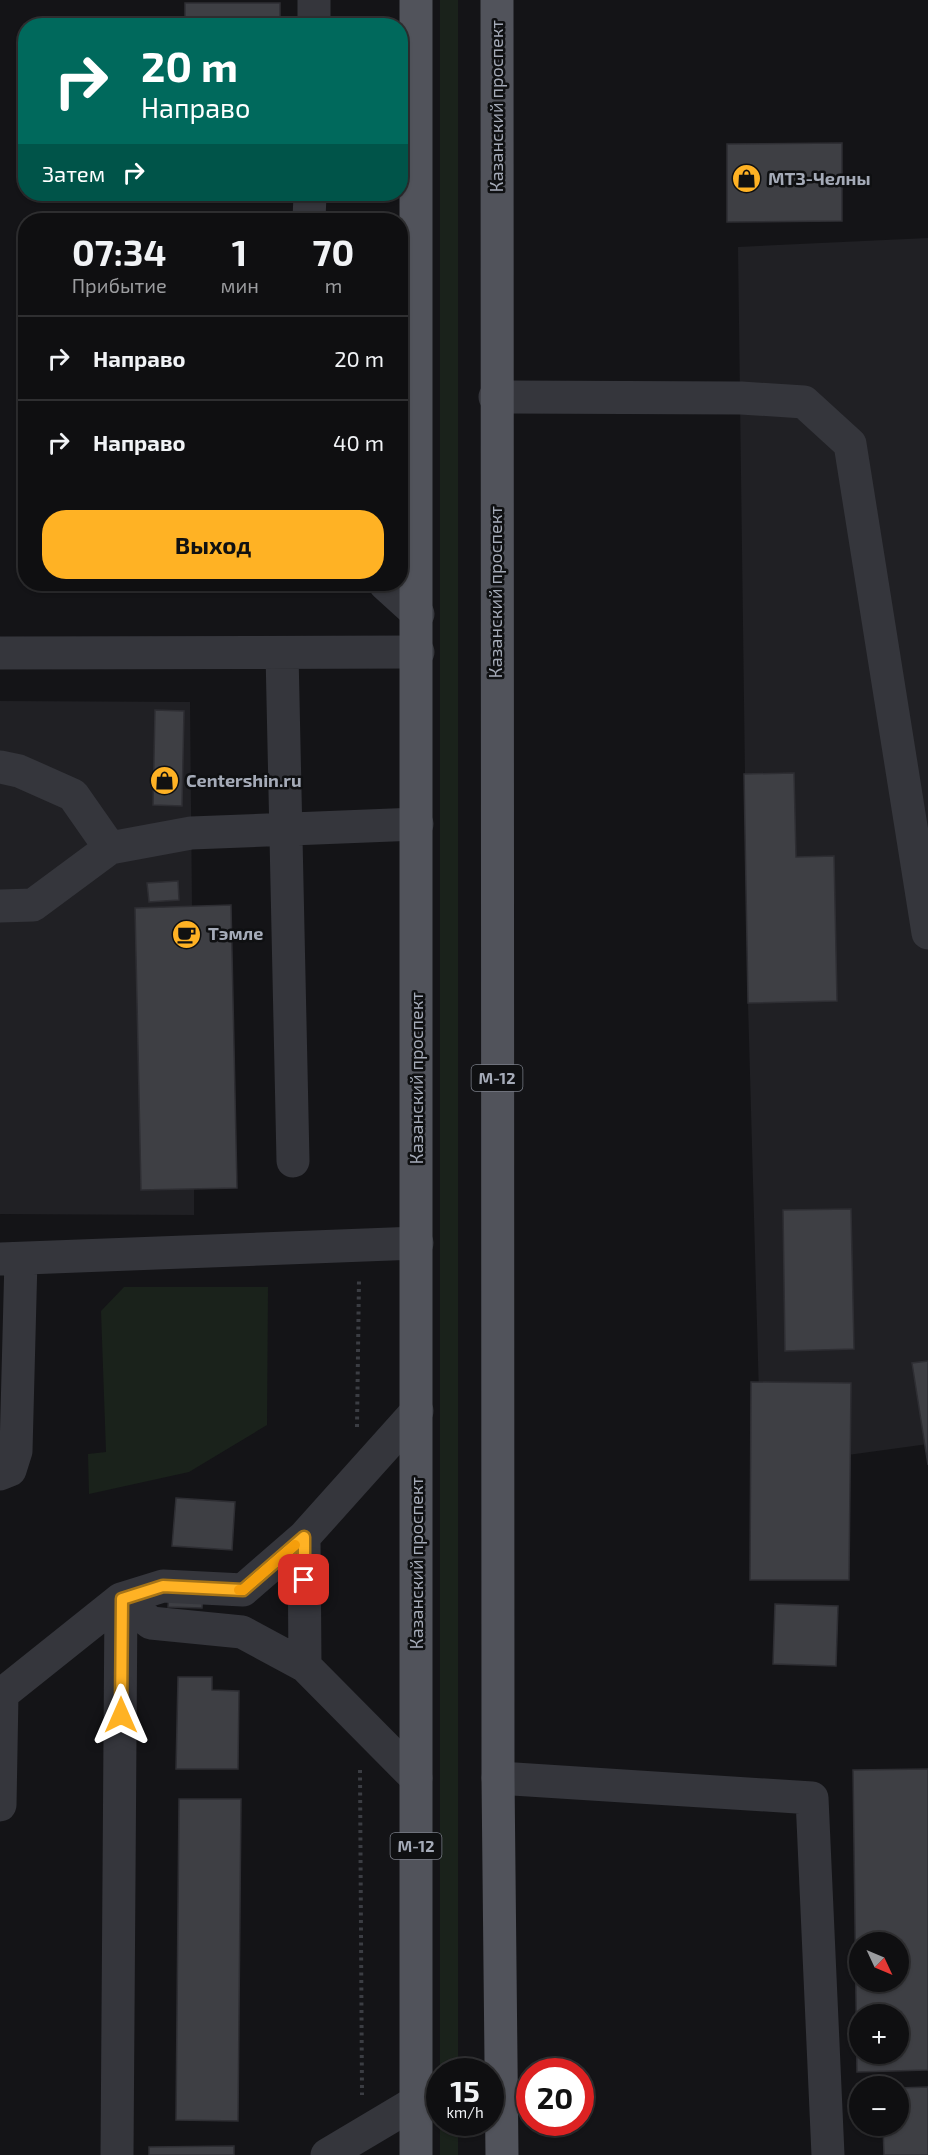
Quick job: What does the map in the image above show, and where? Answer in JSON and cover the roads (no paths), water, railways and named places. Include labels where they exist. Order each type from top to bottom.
[{"type":"main road","name":"Казанский проспект","points":[[408,216],[416,0]]},
{"type":"main road","name":"Казанский проспект","points":[[497,0],[495,397],[498,1778],[502,2155]]},
{"type":"main road","name":"Казанский проспект","points":[[408,370],[418,614],[416,2155]]},
{"type":"lane","points":[[314,0],[314,18]]},
{"type":"lane","points":[[495,397],[741,398],[804,402],[850,444],[928,933]]},
{"type":"lane","points":[[393,591],[418,614]]},
{"type":"lane","points":[[0,653],[418,652]]},
{"type":"lane","points":[[282,653],[293,1161]]},
{"type":"lane","points":[[0,767],[19,771],[73,795],[110,848]]},
{"type":"lane","points":[[0,906],[33,905],[110,848],[191,833],[417,824]]},
{"type":"lane","points":[[0,1474],[10,1470],[16,1451],[10,1259],[417,1243]]},
{"type":"lane","points":[[0,1805],[3,1694],[122,1599],[163,1586],[243,1590],[304,1537],[417,1411]]},
{"type":"lane","points":[[304,1537],[305,1666]]},
{"type":"lane","points":[[122,1599],[151,1623],[242,1632],[305,1666],[416,1778]]},
{"type":"lane","points":[[117,2155],[122,1599]]},
{"type":"lane","points":[[498,1778],[812,1798],[828,2155]]},
{"type":"lane","points":[[327,2155],[416,2102]]},
{"type":"place","name":"МТЗ-Челны","points":[[747,179]]},
{"type":"place","name":"Centershin.ru","points":[[165,781]]},
{"type":"place","name":"Тэмле","points":[[187,934]]}]
